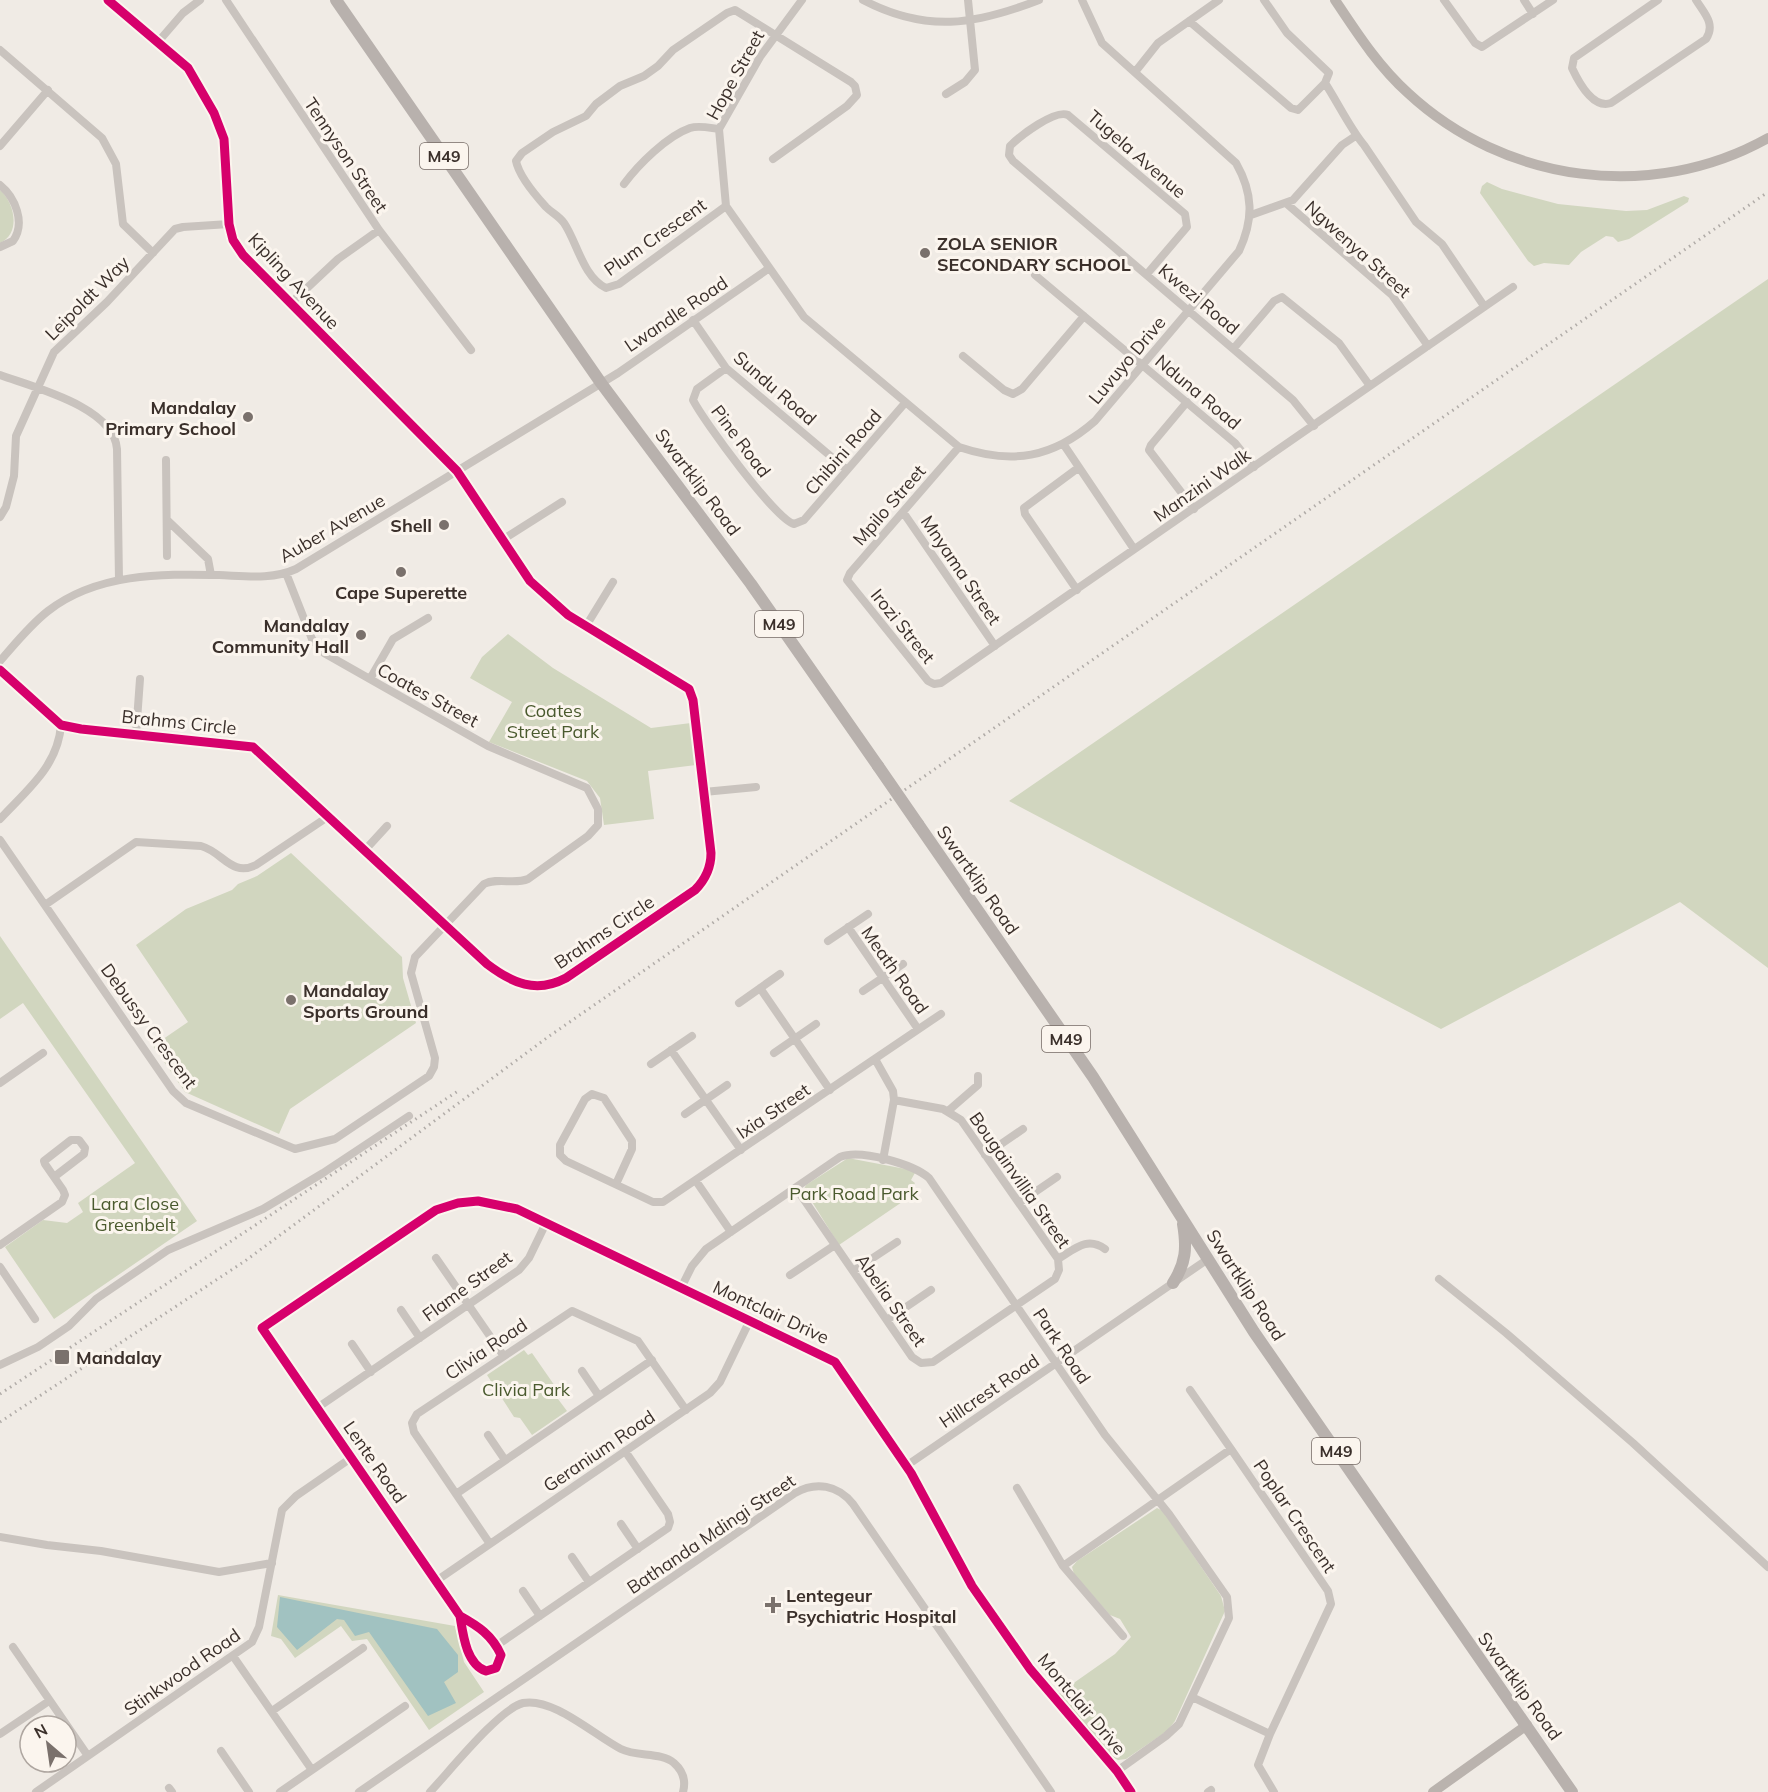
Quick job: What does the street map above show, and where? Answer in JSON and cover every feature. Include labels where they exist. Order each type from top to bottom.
[{"type":"main road","name":"Swartklip Road","points":[[336,0],[601,383],[744,575],[1093,1077],[1254,1332],[1572,1792]]},
{"type":"main road","points":[[1335,0],[1381,64],[1408,93],[1457,130],[1504,154],[1530,164],[1583,174],[1641,176],[1697,167],[1736,154],[1768,138]]},
{"type":"main road","points":[[1173,1283],[1182,1269],[1186,1250],[1182,1219]]},
{"type":"main road","points":[[1433,1792],[1527,1725]]},
{"type":"street","name":"Kipling Avenue","points":[[108,0],[191,71],[222,130],[229,225],[234,240],[243,255],[457,471]]},
{"type":"street","points":[[158,42],[200,0]]},
{"type":"street","name":"Tennyson Street","points":[[226,0],[379,230],[338,259],[290,303]]},
{"type":"street","name":"Hope Street","points":[[768,269],[726,206],[719,129],[775,34],[802,0]]},
{"type":"street","points":[[863,0],[886,12],[912,19],[942,23],[970,22],[995,16],[1039,0]]},
{"type":"street","points":[[946,94],[965,82],[975,70],[968,0]]},
{"type":"street","name":"Luvuyo Drive","points":[[768,269],[804,317],[959,447],[977,453],[1015,457],[1036,454],[1064,445],[1095,421],[1239,250],[1251,215],[1248,189],[1236,163],[1102,44],[1082,0]]},
{"type":"street","points":[[1135,72],[1158,43],[1219,0]]},
{"type":"street","points":[[1189,21],[1294,110],[1306,104],[1325,83],[1329,73],[1287,33],[1264,0]]},
{"type":"street","points":[[1444,0],[1478,46],[1487,45],[1553,0]]},
{"type":"street","points":[[1524,0],[1533,14]]},
{"type":"street","points":[[1658,0],[1574,58],[1572,63],[1575,74],[1594,101],[1605,105],[1611,103],[1706,39],[1710,32],[1710,21],[1696,0]]},
{"type":"street","name":"Plum Crescent","points":[[726,206],[619,284],[606,288],[598,282],[575,246],[564,223],[547,207],[521,173],[516,161],[522,153],[553,132],[586,116],[596,104],[620,86],[644,76],[658,66],[673,50],[727,12],[738,12],[775,34]]},
{"type":"street","points":[[773,159],[846,106],[857,95],[857,90],[851,82],[775,34]]},
{"type":"street","points":[[0,50],[102,138],[116,164],[123,224],[153,253]]},
{"type":"street","points":[[1325,83],[1351,122],[1354,137],[1364,146],[1416,222],[1442,243],[1484,306]]},
{"type":"street","points":[[0,146],[48,90]]},
{"type":"street","name":"Tugela Avenue","points":[[1008,150],[1015,141],[1054,115],[1063,112],[1185,214],[1189,222],[1187,227],[1148,274]]},
{"type":"street","points":[[624,184],[649,156],[686,130],[698,127],[719,129]]},
{"type":"street","points":[[1251,215],[1287,204],[1299,195],[1342,145],[1354,137]]},
{"type":"street","name":"Kwezi Road","points":[[1008,150],[1013,161],[1293,400],[1314,426]]},
{"type":"street","points":[[0,185],[15,201],[18,228],[13,241],[0,247]]},
{"type":"street","name":"Ngwenya Street","points":[[1287,204],[1392,296],[1428,346]]},
{"type":"street","name":"Leipoldt Way","points":[[0,517],[6,507],[14,476],[16,436],[56,349],[107,302],[178,228],[229,225]]},
{"type":"street","points":[[379,230],[471,350]]},
{"type":"street","name":"Lwandle Road","points":[[601,383],[768,269]]},
{"type":"street","name":"Nduna Road","points":[[1035,275],[1236,443],[1254,467]]},
{"type":"street","name":"Manzini Walk","points":[[934,684],[941,682],[1077,590],[1513,287]]},
{"type":"street","points":[[1234,348],[1274,300],[1282,297],[1339,343],[1370,386]]},
{"type":"street","points":[[963,356],[1004,390],[1013,394],[1022,389],[1084,316]]},
{"type":"street","name":"Sundu Road","points":[[693,320],[726,368],[847,470]]},
{"type":"street","name":"Pine Road","points":[[726,368],[697,389],[693,400],[738,464],[785,519],[794,524],[804,520]]},
{"type":"street","points":[[0,375],[84,407],[110,430],[116,440],[119,580]]},
{"type":"street","name":"Auber Avenue","points":[[0,661],[36,621],[59,604],[85,590],[119,580],[168,574],[270,576],[286,573],[601,383]]},
{"type":"street","points":[[1187,402],[1149,450],[1194,509]]},
{"type":"street","name":"Chibini Road","points":[[804,520],[905,403]]},
{"type":"street","points":[[1064,445],[1134,549]]},
{"type":"street","name":"Mpilo Street","points":[[850,586],[848,580],[850,573],[959,447]]},
{"type":"street","points":[[165,460],[167,556]]},
{"type":"street","points":[[1077,590],[1025,514],[1024,508],[1078,468]]},
{"type":"street","name":"Brahms Circle","points":[[61,724],[253,747],[487,964],[512,981],[532,987],[560,982],[695,890],[703,882],[711,859],[693,699],[689,689],[560,609],[530,581],[457,471]]},
{"type":"street","points":[[502,540],[562,502]]},
{"type":"street","name":"Mnyama Street","points":[[903,512],[995,646]]},
{"type":"street","points":[[167,520],[208,559],[211,575]]},
{"type":"street","name":"Coates Street","points":[[286,573],[315,644],[324,653],[488,746],[583,785],[594,798],[598,809],[598,825],[588,836],[528,879],[484,884],[445,925]]},
{"type":"street","points":[[586,626],[612,582]]},
{"type":"street","name":"Irozi Street","points":[[850,586],[928,681],[934,684]]},
{"type":"street","points":[[370,679],[393,639],[428,618]]},
{"type":"street","points":[[0,670],[61,724],[58,748],[52,762],[0,819]]},
{"type":"street","points":[[136,734],[140,680]]},
{"type":"street","points":[[704,792],[756,787]]},
{"type":"street","points":[[45,904],[136,842],[201,846],[236,868],[244,869],[256,865],[329,816]]},
{"type":"street","points":[[365,850],[387,826]]},
{"type":"street","name":"Debussy Crescent","points":[[0,840],[179,1098],[260,1136],[295,1149],[335,1139],[432,1072],[435,1058],[411,970],[415,957],[445,925]]},
{"type":"street","points":[[828,942],[868,914]]},
{"type":"street","name":"Meath Road","points":[[848,927],[918,1029]]},
{"type":"street","points":[[864,991],[903,964]]},
{"type":"street","points":[[739,1003],[780,975]]},
{"type":"street","points":[[760,988],[830,1090]]},
{"type":"street","name":"Ixia Street","points":[[616,1184],[632,1149],[632,1141],[604,1098],[592,1094],[585,1099],[559,1152],[566,1161],[616,1184],[658,1203],[668,1201],[941,1014]]},
{"type":"street","points":[[774,1053],[816,1024]]},
{"type":"street","points":[[651,1064],[692,1036]]},
{"type":"street","points":[[671,1050],[741,1150]]},
{"type":"street","points":[[0,1083],[43,1053]]},
{"type":"street","points":[[875,1059],[893,1091],[894,1100],[883,1160]]},
{"type":"street","points":[[948,1111],[978,1085],[978,1076]]},
{"type":"street","points":[[685,1114],[727,1085]]},
{"type":"street","name":"Bougainvillia Street","points":[[894,1100],[948,1111],[961,1120],[1058,1259],[1059,1270],[1055,1279],[1016,1305]]},
{"type":"street","points":[[0,1365],[44,1344],[69,1326],[96,1299],[168,1250],[263,1209],[409,1116]]},
{"type":"street","points":[[985,1155],[1023,1129]]},
{"type":"street","points":[[0,1245],[62,1202],[65,1195],[44,1162],[45,1158],[71,1140],[79,1140],[85,1148],[84,1154],[54,1176]]},
{"type":"street","name":"Park Road","points":[[681,1288],[698,1257],[844,1156],[853,1154],[910,1165],[929,1178],[1105,1434],[1158,1500],[1224,1593],[1230,1607],[1227,1624],[1174,1730],[1117,1771]]},
{"type":"street","points":[[1018,1203],[1057,1177]]},
{"type":"street","points":[[696,1181],[731,1232]]},
{"type":"street","name":"Abelia Street","points":[[796,1188],[915,1360],[929,1364],[1016,1305]]},
{"type":"street","name":"Montclair Drive","points":[[262,1328],[425,1216],[447,1206],[468,1201],[498,1203],[546,1223],[835,1362],[906,1466],[972,1586],[1030,1669],[1117,1771],[1131,1792]]},
{"type":"street","name":"Flame Street","points":[[317,1408],[523,1266],[546,1223]]},
{"type":"street","points":[[853,1271],[897,1242]]},
{"type":"street","points":[[1058,1259],[1087,1242],[1095,1242],[1105,1249]]},
{"type":"street","points":[[790,1275],[835,1245]]},
{"type":"street","points":[[436,1258],[503,1355]]},
{"type":"street","name":"Hillcrest Road","points":[[906,1466],[1208,1259]]},
{"type":"street","points":[[0,1267],[35,1318]]},
{"type":"street","points":[[1439,1279],[1634,1443],[1768,1567]]},
{"type":"street","points":[[887,1320],[931,1290]]},
{"type":"street","name":"Flame Street","points":[[401,1310],[420,1338]]},
{"type":"street","name":"Clivia Road","points":[[490,1544],[414,1432],[413,1420],[503,1355],[572,1311],[636,1339],[686,1410]]},
{"type":"street","name":"Geranium Road","points":[[436,1581],[686,1410],[717,1386],[750,1320]]},
{"type":"street","name":"Lente Road","points":[[262,1328],[460,1616],[467,1647],[480,1668],[490,1671],[499,1665],[501,1655],[482,1629],[460,1616]]},
{"type":"street","points":[[352,1344],[371,1372]]},
{"type":"street","points":[[456,1494],[652,1360]]},
{"type":"street","points":[[582,1371],[599,1396]]},
{"type":"street","points":[[1190,1390],[1231,1449]]},
{"type":"street","points":[[488,1435],[505,1460]]},
{"type":"street","name":"Poplar Crescent","points":[[1063,1566],[1231,1449],[1328,1591],[1331,1600],[1329,1610],[1270,1734]]},
{"type":"street","points":[[496,1646],[668,1528],[670,1518],[625,1451]]},
{"type":"street","name":"Stinkwood Road","points":[[36,1792],[233,1656],[257,1635],[279,1522],[288,1503],[351,1458]]},
{"type":"street","name":"Bathanda Mdingi Street","points":[[359,1792],[795,1493],[815,1486],[836,1490],[853,1504],[1051,1792]]},
{"type":"street","points":[[1017,1488],[1063,1566],[1123,1636]]},
{"type":"street","points":[[621,1524],[638,1549]]},
{"type":"street","points":[[0,1537],[101,1551],[219,1572],[272,1563]]},
{"type":"street","points":[[572,1557],[589,1582]]},
{"type":"street","points":[[523,1591],[540,1616]]},
{"type":"street","points":[[13,1647],[88,1756]]},
{"type":"street","points":[[272,1711],[363,1648]]},
{"type":"street","points":[[233,1656],[312,1770]]},
{"type":"street","points":[[1192,1697],[1270,1734],[1258,1765],[1274,1792]]},
{"type":"street","points":[[0,1734],[49,1701]]},
{"type":"street","points":[[430,1792],[501,1716],[518,1705],[529,1702],[550,1706],[631,1753],[673,1762],[683,1774],[683,1792]]},
{"type":"street","points":[[280,1792],[405,1706]]},
{"type":"street","points":[[221,1751],[249,1792]]},
{"type":"green space","points":[[1487,182],[1502,189],[1558,204],[1626,211],[1647,210],[1684,196],[1689,198],[1688,202],[1629,239],[1618,242],[1613,237],[1606,236],[1581,252],[1569,265],[1544,263],[1534,266],[1528,261],[1480,193],[1482,186]]},
{"type":"green space","points":[[0,190],[9,202],[14,218],[11,233],[0,243]]},
{"type":"green space","points":[[1768,279],[1768,968],[1680,902],[1441,1029],[1009,801]]},
{"type":"green space","name":"Coates Street Park","points":[[508,634],[553,668],[651,728],[691,723],[696,765],[648,771],[654,819],[604,825],[600,798],[587,781],[489,742],[512,702],[470,678],[482,657]]},
{"type":"green space","name":"Mandalay Sports Ground","points":[[291,853],[402,957],[403,978],[416,1023],[290,1109],[279,1134],[185,1092],[153,1046],[188,1022],[136,945],[186,909],[232,890],[238,884],[257,876]]},
{"type":"green space","name":"Lara Close Greenbelt","points":[[0,936],[197,1221],[54,1319],[5,1247],[43,1220],[67,1223],[83,1212],[78,1203],[135,1163],[23,1003],[0,1019]]},
{"type":"green space","name":"Park Road Park","points":[[848,1158],[916,1171],[911,1180],[915,1183],[905,1200],[839,1245],[804,1189],[806,1185]]},
{"type":"green space","name":"Clivia Park","points":[[524,1350],[528,1355],[532,1353],[557,1389],[555,1395],[567,1411],[532,1435],[520,1418],[514,1417],[487,1375]]},
{"type":"green space","points":[[1157,1508],[1163,1511],[1221,1596],[1225,1611],[1175,1721],[1167,1731],[1126,1759],[1118,1760],[1112,1757],[1058,1694],[1115,1654],[1131,1637],[1120,1619],[1110,1615],[1074,1574],[1072,1567],[1077,1561]]},
{"type":"green space","points":[[278,1595],[455,1626],[464,1662],[484,1692],[429,1730],[367,1639],[352,1641],[341,1626],[295,1658],[281,1639],[271,1636]]},
{"type":"water","points":[[280,1597],[437,1629],[458,1655],[458,1672],[444,1682],[456,1703],[428,1716],[369,1632],[355,1636],[344,1620],[337,1619],[297,1650],[277,1627]]},
{"type":"railway","points":[[0,1422],[245,1261],[548,1037],[1768,192]]},
{"type":"railway","points":[[0,1394],[458,1091]]},
{"type":"cycle path","points":[[0,670],[61,725],[253,747],[487,964],[515,981],[525,984],[545,985],[566,978],[695,890],[709,868],[711,853],[693,700],[689,689],[568,615],[530,581],[457,471],[243,255],[233,240],[229,224],[224,139],[214,113],[188,68],[108,0]]},
{"type":"cycle path","points":[[460,1616],[467,1648],[474,1662],[486,1671],[496,1668],[501,1655],[493,1642],[479,1627],[460,1616],[262,1328],[436,1210],[458,1203],[478,1201],[517,1209],[835,1362],[911,1473],[972,1586],[1030,1669],[1117,1771],[1131,1792]]},
{"type":"place","name":"ZOLA SENIOR SECONDARY SCHOOL","points":[[925,253]]},
{"type":"place","name":"Mandalay Primary School","points":[[248,417]]},
{"type":"place","name":"Shell","points":[[444,525]]},
{"type":"place","name":"Cape Superette","points":[[401,572]]},
{"type":"place","name":"Mandalay Community Hall","points":[[361,635]]},
{"type":"place","name":"Mandalay Sports Ground","points":[[291,1000]]},
{"type":"place","name":"Mandalay","points":[[62,1357]]},
{"type":"place","name":"Lentegeur Psychiatric Hospital","points":[[773,1605]]}]
